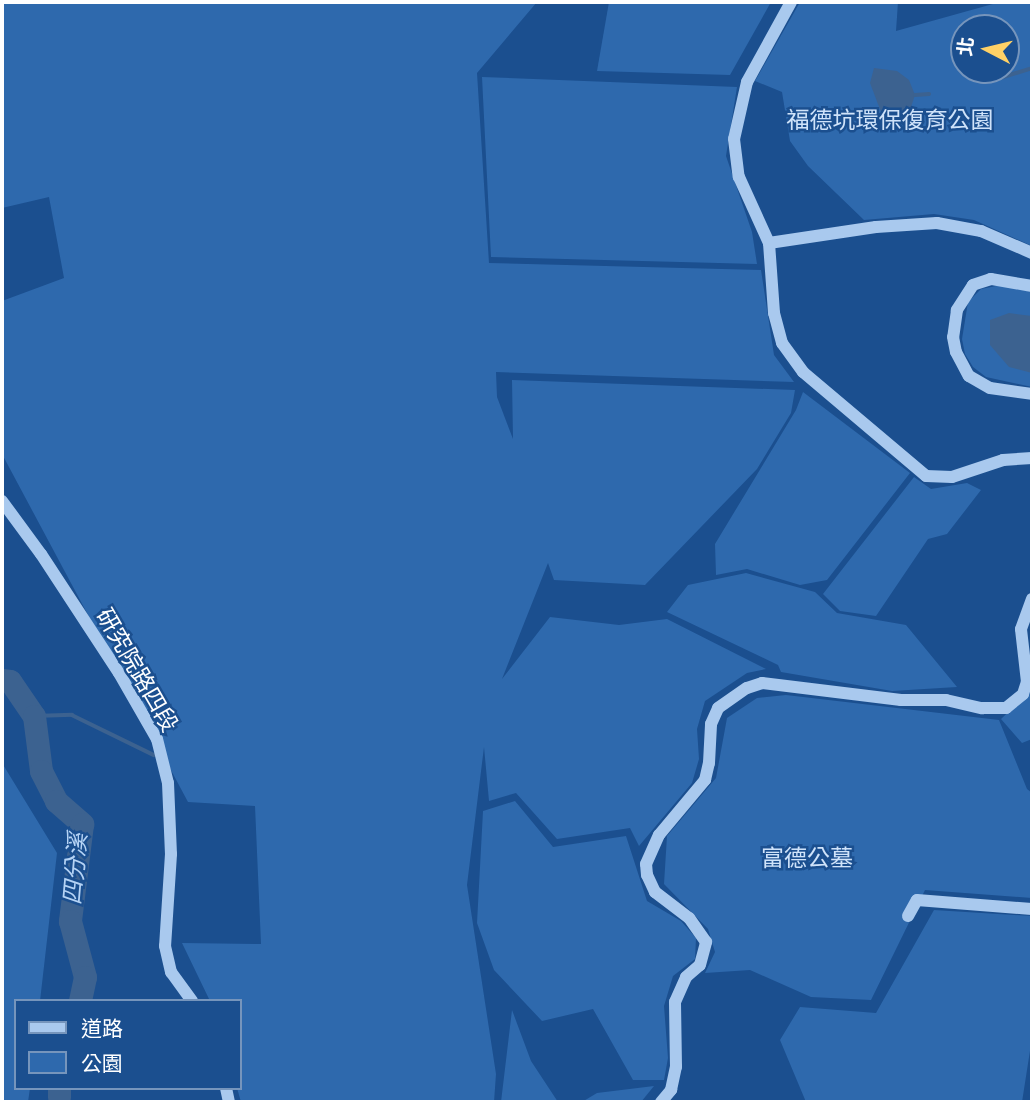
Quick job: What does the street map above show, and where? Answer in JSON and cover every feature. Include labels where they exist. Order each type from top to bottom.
[{"type":"street","points":[[791,2],[747,82],[734,139],[739,177],[769,243],[775,320],[790,357],[898,455],[926,476],[941,478],[964,474],[1016,457],[1032,458]]},
{"type":"street","points":[[769,243],[876,227],[937,223],[981,231],[1032,253]]},
{"type":"street","points":[[1032,286],[991,279],[973,285],[957,310],[953,337],[956,352],[969,376],[990,388],[1032,394]]},
{"type":"street","name":"研究院路四段","points":[[2,501],[76,608],[157,739],[167,783],[171,854],[165,946],[172,972],[191,999]]},
{"type":"street","points":[[661,1102],[671,1090],[676,1067],[675,1002],[686,977],[700,964],[706,942],[689,918],[655,892],[647,875],[646,864],[659,835],[705,780],[709,763],[711,724],[718,708],[747,688],[762,683],[901,700],[946,700],[982,708],[1006,708],[1023,694],[1027,682],[1021,629],[1032,599]]},
{"type":"street","points":[[908,916],[917,900],[1032,909]]},
{"type":"green space","points":[[2,2],[537,2],[477,73],[489,263],[761,270],[774,355],[794,382],[496,372],[497,397],[513,439],[512,380],[795,390],[791,413],[757,469],[645,585],[554,580],[548,563],[502,679],[550,617],[619,625],[667,619],[766,669],[747,673],[705,701],[697,729],[699,759],[692,783],[639,846],[630,828],[557,839],[516,793],[489,801],[484,747],[467,885],[496,1074],[494,1102],[241,1102],[238,1090],[242,1090],[242,999],[209,999],[182,943],[261,944],[255,806],[188,802],[2,454],[2,301],[64,278],[49,197],[2,208]]},
{"type":"green space","points":[[609,2],[771,2],[730,75],[597,71]]},
{"type":"green space","name":"福德坑環保復育公園","points":[[800,2],[898,2],[896,31],[950,16],[950,84],[1020,84],[1020,14],[957,14],[1000,2],[1032,2],[1032,246],[974,220],[934,214],[864,220],[808,166],[790,141],[782,92],[755,81]]},
{"type":"green space","points":[[482,77],[737,87],[726,156],[752,232],[757,264],[491,257]]},
{"type":"green space","points":[[1001,285],[1032,292],[1032,387],[986,377],[973,367],[965,354],[962,339],[968,302],[981,289]]},
{"type":"green space","points":[[803,392],[910,473],[827,580],[800,585],[747,569],[716,575],[715,544],[796,410]]},
{"type":"green space","points":[[914,477],[931,489],[967,483],[981,490],[947,534],[928,539],[876,616],[840,611],[823,594]]},
{"type":"green space","points":[[746,573],[815,592],[837,613],[906,625],[957,687],[892,691],[781,672],[778,665],[667,612],[688,585]]},
{"type":"green space","points":[[1032,681],[1032,739],[1022,743],[1001,719],[1026,695]]},
{"type":"green space","name":"富德公墓","points":[[786,695],[999,720],[1027,789],[1032,793],[1032,898],[925,890],[871,1000],[811,997],[750,970],[705,973],[715,952],[708,929],[664,884],[667,836],[716,778],[727,718],[757,698]]},
{"type":"green space","points":[[2,763],[57,853],[40,999],[14,999],[14,1090],[30,1090],[28,1102],[2,1102]]},
{"type":"green space","points":[[515,801],[553,847],[626,836],[647,901],[681,921],[696,938],[695,959],[673,976],[664,1006],[668,1058],[664,1080],[633,1080],[593,1009],[542,1021],[494,970],[477,923],[483,811]]},
{"type":"green space","points":[[934,910],[1032,916],[1032,1038],[1022,1102],[806,1102],[780,1040],[800,1007],[876,1013]]},
{"type":"green space","points":[[512,1010],[531,1061],[558,1102],[501,1102]]},
{"type":"green space","points":[[654,1086],[641,1102],[582,1102],[597,1093]]},
{"type":"shaded area","points":[[874,68],[897,71],[909,80],[915,95],[911,107],[891,116],[881,112],[870,83]]},
{"type":"shaded area","points":[[1009,313],[1032,316],[1032,373],[1009,367],[990,345],[990,320]]},
{"type":"waterway","points":[[1020,72],[1032,68]]},
{"type":"waterway","points":[[915,95],[929,94]]},
{"type":"waterway","name":"四分溪","points":[[2,680],[10,681],[34,716],[41,771],[56,801],[82,824],[70,921],[85,977],[80,999]]},
{"type":"waterway","points":[[34,716],[72,715],[154,755]]},
{"type":"waterway","name":"四分溪","points":[[59,1090],[59,1097]]},
{"type":"waterway","name":"四分溪","points":[[58,1102],[59,1097]]}]
